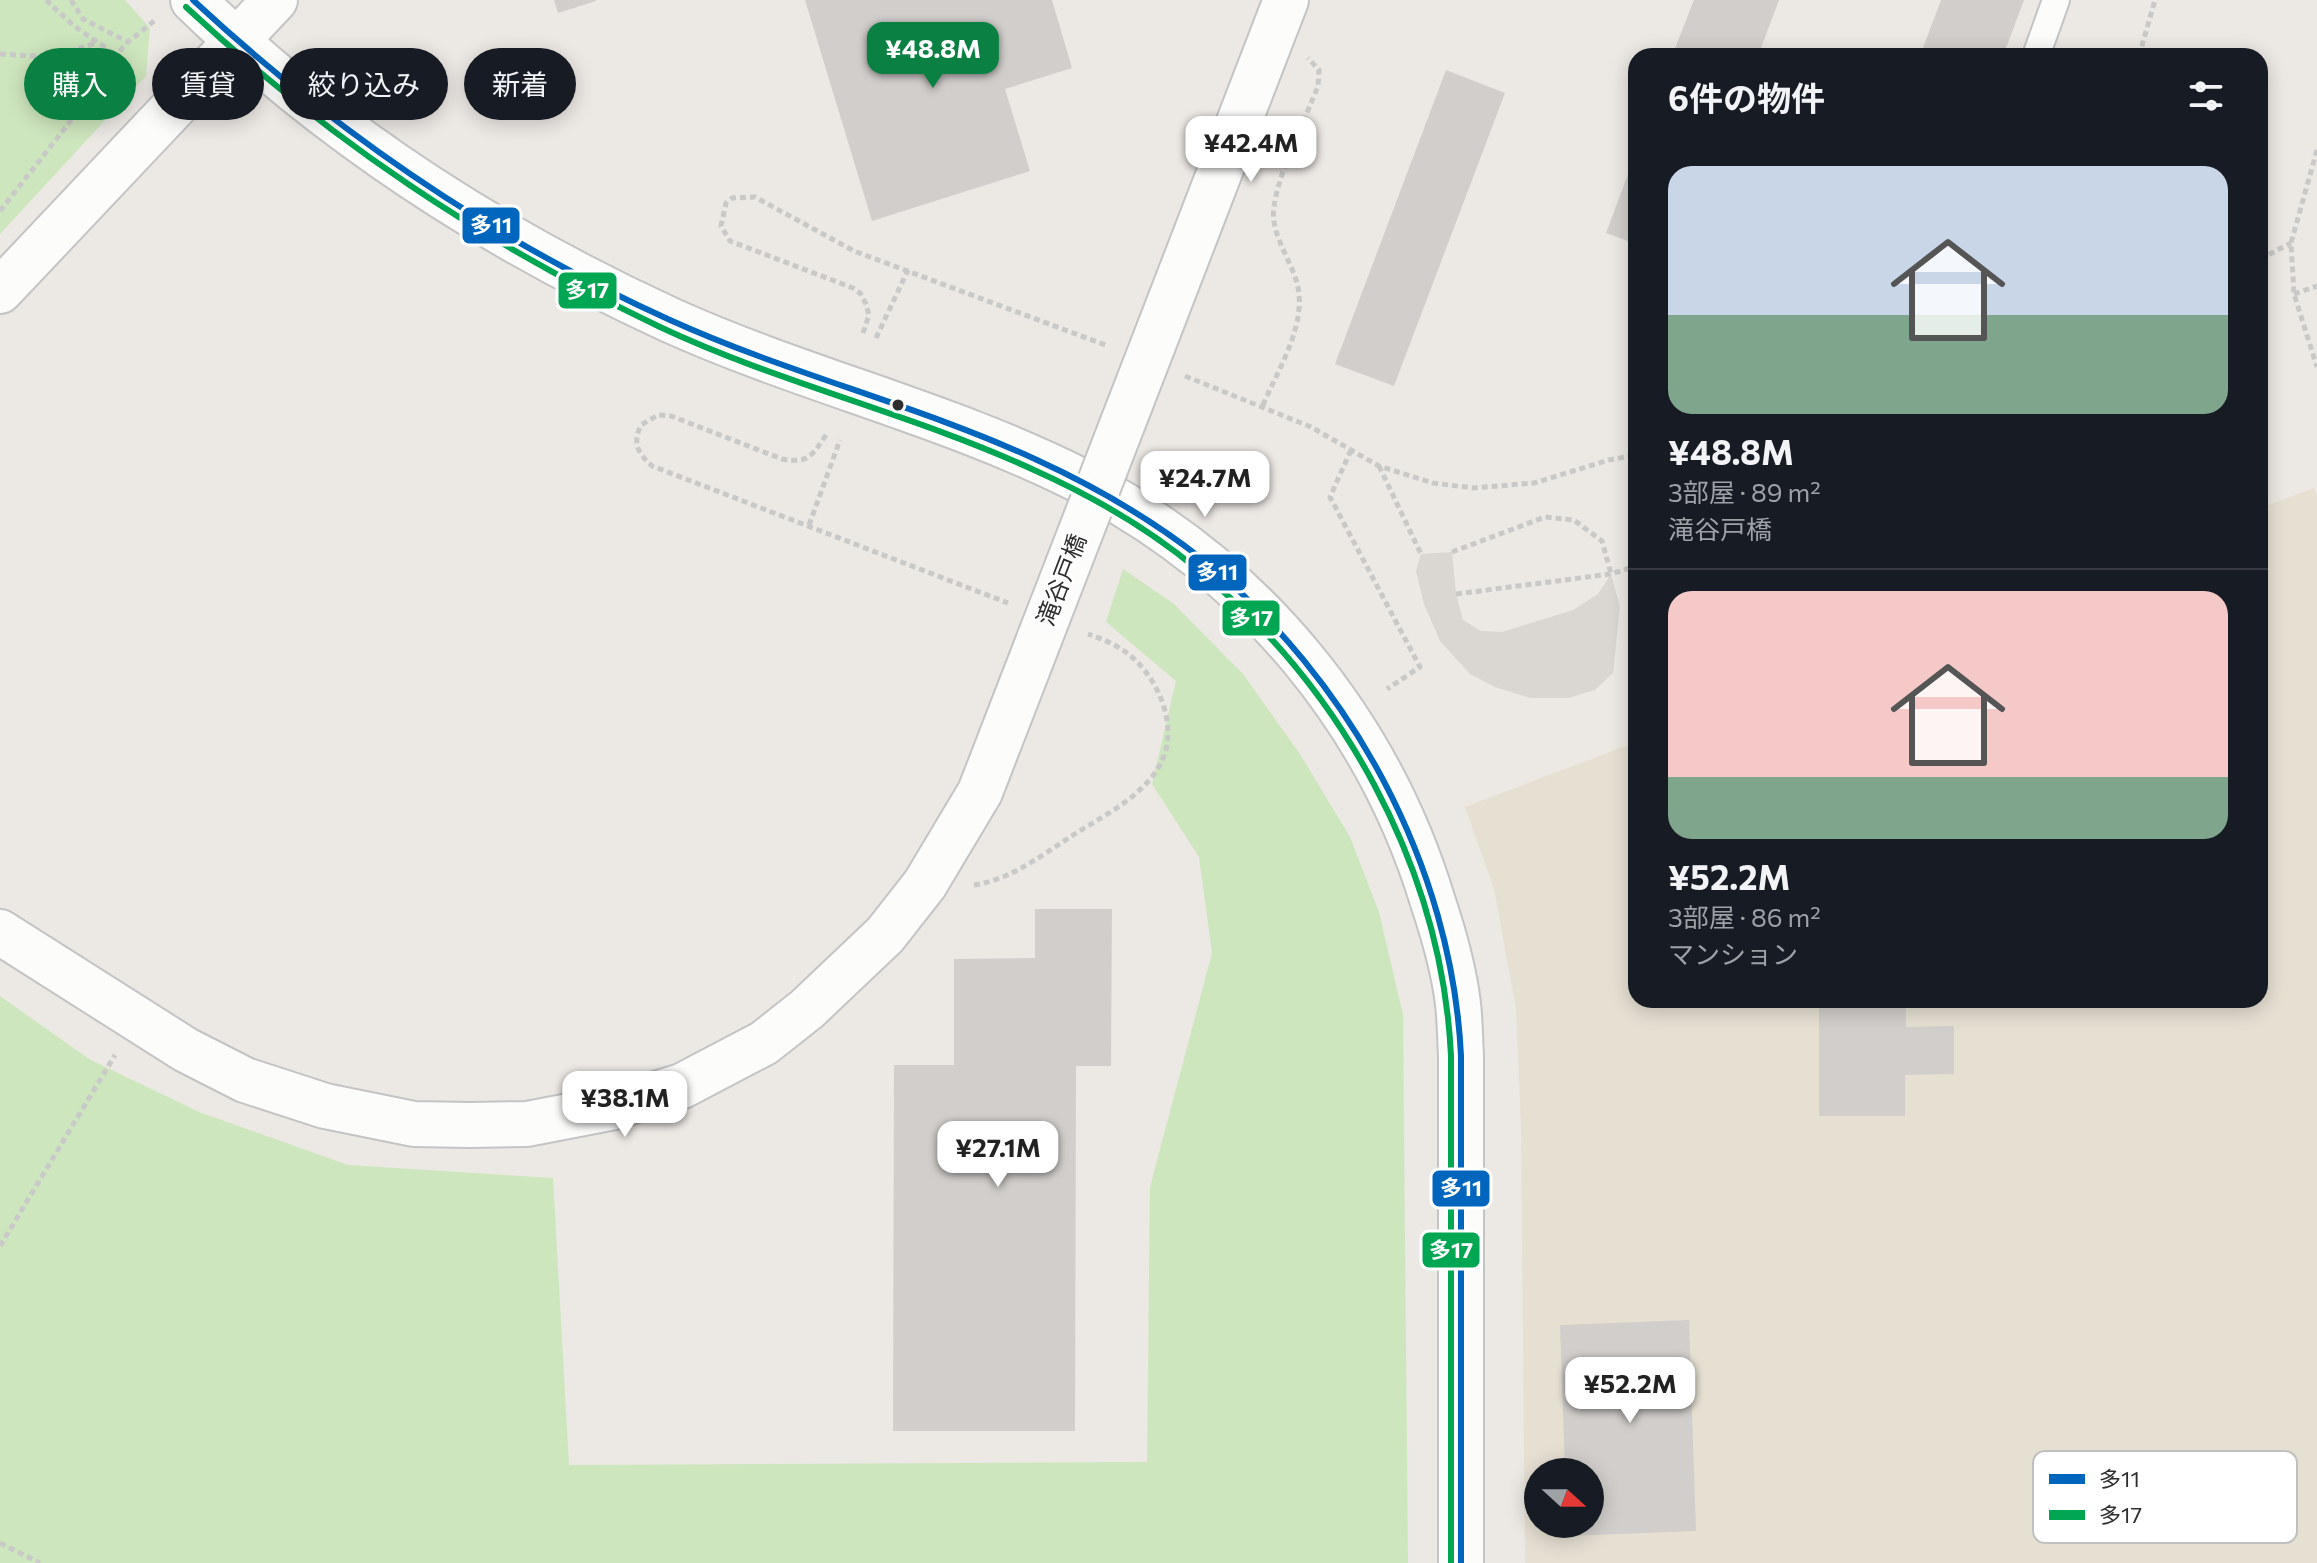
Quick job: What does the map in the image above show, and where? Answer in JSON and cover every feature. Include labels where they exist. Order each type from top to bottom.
[{"type":"street","points":[[193,0],[235,41],[289,86],[376,150],[515,242],[592,283],[676,322],[1009,448],[1083,482],[1142,515],[1201,558],[1289,639],[1348,720],[1415,846],[1450,963],[1458,1003],[1461,1056],[1461,1563]]},
{"type":"street","points":[[0,291],[275,0]]},
{"type":"street","name":"滝谷戸橋","points":[[0,932],[186,1050],[245,1080],[325,1106],[414,1124],[527,1124],[610,1108],[682,1086],[764,1043],[807,1009],[885,935],[925,884],[980,792],[1061,634],[1153,345],[1286,0]]},
{"type":"lane","points":[[2039,48],[2056,0]]},
{"type":"path","points":[[46,0],[104,48]]},
{"type":"path","points":[[71,0],[83,19],[128,42]]},
{"type":"path","points":[[2141,48],[2155,0]]},
{"type":"path","points":[[122,48],[154,21]]},
{"type":"path","points":[[0,54],[53,57],[96,43]]},
{"type":"path","points":[[1263,405],[1296,326],[1300,306],[1296,279],[1277,232],[1273,210],[1278,189],[1318,86],[1319,70],[1309,58],[1300,54]]},
{"type":"path","points":[[0,211],[71,120]]},
{"type":"path","points":[[2317,150],[2291,243],[2294,294],[2317,367]]},
{"type":"path","points":[[2268,255],[2291,243]]},
{"type":"path","points":[[876,338],[908,270]]},
{"type":"path","points":[[2294,294],[2317,286]]},
{"type":"path","points":[[826,435],[810,457],[797,462],[671,416],[658,415],[641,425],[636,444],[639,454],[652,466],[1010,603]]},
{"type":"path","points":[[809,525],[840,440]]},
{"type":"path","points":[[1351,450],[1330,497],[1420,667],[1387,689]]},
{"type":"path","points":[[1379,466],[1421,554]]},
{"type":"path","points":[[1452,552],[1545,517],[1574,520],[1602,541],[1611,574]]},
{"type":"path","points":[[1456,594],[1611,574],[1628,569]]},
{"type":"path","points":[[969,886],[985,884],[1020,869],[1131,796],[1146,784],[1165,754],[1169,731],[1165,709],[1155,688],[1128,654],[1110,642],[1061,634]]},
{"type":"path","points":[[0,1246],[118,1050]]},
{"type":"path","points":[[0,1543],[40,1563]]},
{"type":"shaded area","points":[[2314,488],[2317,496],[2317,1563],[1525,1563],[1525,1538],[1604,1538],[1604,1458],[1524,1458],[1521,1127],[1516,1009],[1494,889],[1465,807],[1628,745],[1628,1008],[2268,1008],[2268,505]]},
{"type":"shaded area","points":[[1452,552],[1456,594],[1463,620],[1481,631],[1502,632],[1573,610],[1598,594],[1611,574],[1620,607],[1613,673],[1595,690],[1568,698],[1530,698],[1495,687],[1470,674],[1440,641],[1424,604],[1416,571],[1421,554]]},
{"type":"green space","points":[[0,0],[125,0],[150,28],[146,76],[136,87],[136,48],[24,48],[24,120],[105,120],[0,234]]},
{"type":"green space","points":[[1123,569],[1174,604],[1243,674],[1300,754],[1350,837],[1379,912],[1403,1015],[1408,1563],[0,1563],[0,996],[89,1059],[199,1112],[348,1165],[553,1178],[569,1465],[1147,1462],[1150,1187],[1212,953],[1199,857],[1152,784],[1176,681],[1106,622]]},
{"type":"building","points":[[554,0],[596,0],[596,1],[558,13]]},
{"type":"building","points":[[805,0],[1052,0],[1072,68],[1005,89],[1030,171],[872,221]]},
{"type":"building","points":[[1694,0],[1779,0],[1761,48],[1675,48]]},
{"type":"building","points":[[1941,0],[2024,0],[2006,48],[1923,48]]},
{"type":"building","points":[[1446,70],[1505,93],[1394,386],[1335,364]]},
{"type":"building","points":[[1628,174],[1628,241],[1606,233]]},
{"type":"building","points":[[1035,909],[1112,909],[1111,1066],[1076,1066],[1075,1431],[893,1431],[894,1065],[954,1065],[954,959],[1035,958]]},
{"type":"building","points":[[1819,1008],[1906,1008],[1906,1027],[1954,1026],[1954,1074],[1905,1075],[1905,1116],[1819,1116]]},
{"type":"building","points":[[1689,1320],[1696,1531],[1604,1535],[1604,1458],[1565,1458],[1560,1325]]},
{"type":"transit line","name":"多11","points":[[193,0],[247,48],[360,138],[418,180],[541,255],[605,289],[715,339],[992,440],[1080,481],[1143,517],[1202,559],[1255,607],[1304,660],[1347,718],[1384,781],[1414,847],[1438,915],[1453,985],[1461,1056],[1461,1563]]},
{"type":"transit line","name":"多17","points":[[186,7],[296,102],[353,145],[411,186],[531,260],[660,327],[706,347],[988,450],[1056,480],[1119,514],[1197,569],[1249,616],[1297,668],[1339,725],[1375,786],[1405,850],[1428,917],[1443,986],[1451,1056],[1451,1563]]}]
